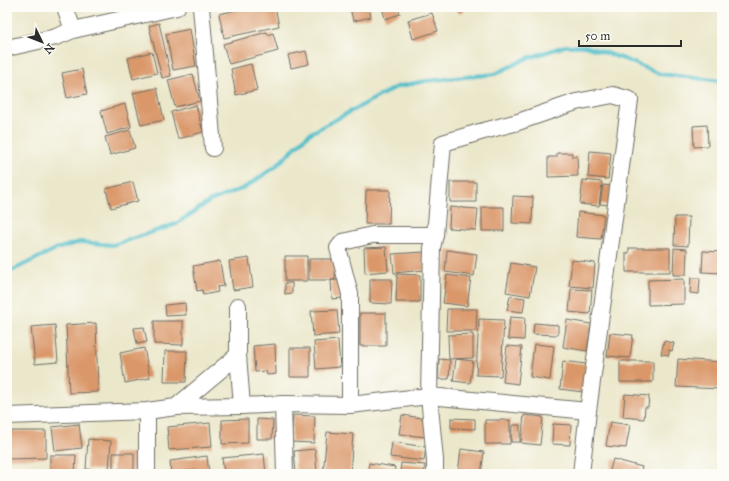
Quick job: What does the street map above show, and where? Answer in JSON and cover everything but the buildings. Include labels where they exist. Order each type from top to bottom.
[{"type":"street","points":[[65,7],[74,30]]},
{"type":"street","points":[[7,48],[56,37],[74,30],[177,7]]},
{"type":"street","points":[[201,7],[213,148]]},
{"type":"street","points":[[435,474],[429,396],[432,248],[435,235],[443,143],[518,122],[576,102],[613,95],[630,100],[581,474]]},
{"type":"street","points":[[350,405],[350,294],[338,248],[344,242],[372,235],[435,235]]},
{"type":"street","points":[[238,306],[238,355],[242,406]]},
{"type":"street","points":[[176,407],[238,355]]},
{"type":"street","points":[[7,416],[147,412],[176,407],[283,404],[350,405],[429,396],[588,412]]},
{"type":"street","points":[[283,404],[285,474]]},
{"type":"street","points":[[147,412],[147,474]]},
{"type":"waterway","points":[[7,273],[56,249],[80,242],[113,245],[176,224],[210,201],[244,188],[275,167],[309,134],[396,87],[425,81],[495,74],[525,59],[565,46],[585,46],[624,59],[660,74],[722,81]]}]
